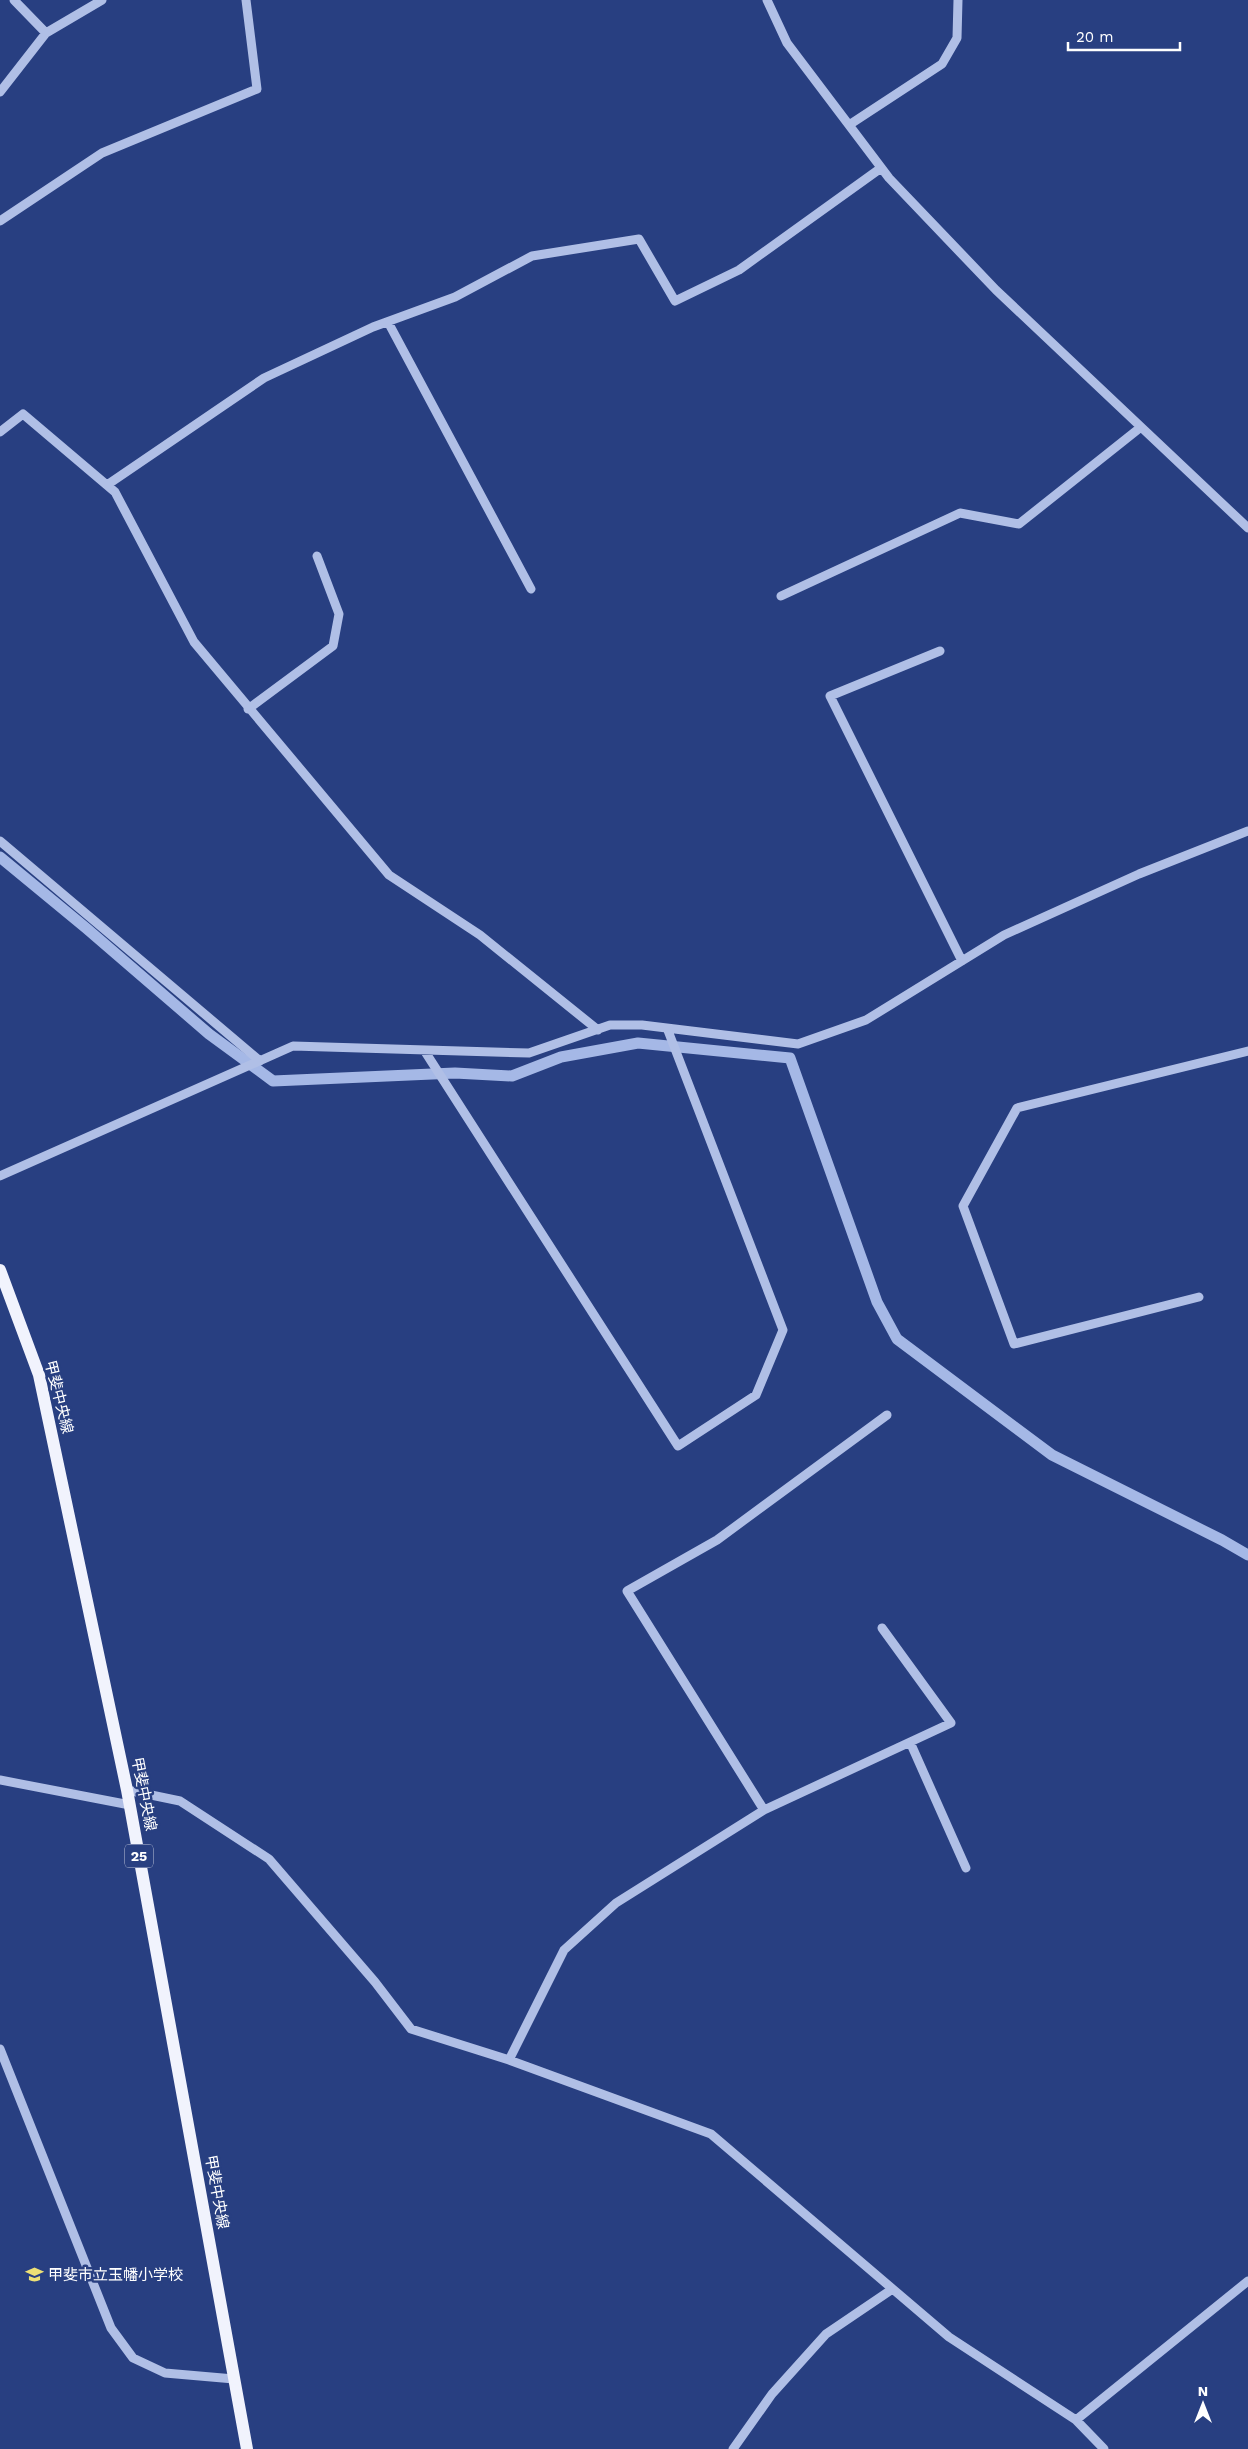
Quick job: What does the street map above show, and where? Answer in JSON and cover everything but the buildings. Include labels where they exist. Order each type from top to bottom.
[{"type":"main road","name":"甲斐中央線","points":[[0,1270],[39,1375],[127,1790],[247,2449]]},
{"type":"street","points":[[14,0],[46,33]]},
{"type":"street","points":[[0,92],[46,33],[102,0]]},
{"type":"street","points":[[0,221],[102,154],[257,89],[246,0]]},
{"type":"street","points":[[766,0],[787,43],[881,168],[996,290],[1248,528]]},
{"type":"street","points":[[849,126],[942,64],[957,38],[958,0]]},
{"type":"street","points":[[107,485],[264,378],[388,322],[455,297],[532,256],[639,239],[675,301],[739,270],[881,168]]},
{"type":"street","points":[[388,322],[532,588]]},
{"type":"street","points":[[0,432],[24,414],[115,492],[194,642],[389,876],[480,935],[598,1030]]},
{"type":"street","points":[[781,596],[960,513],[1019,524],[1141,427]]},
{"type":"street","points":[[248,709],[333,646],[340,614],[317,556]]},
{"type":"street","points":[[940,651],[830,696],[962,961]]},
{"type":"street","points":[[0,1176],[293,1046],[529,1054],[618,1025],[667,1028],[798,1044],[866,1020],[1013,931],[1139,874],[1248,831]]},
{"type":"street","points":[[0,841],[260,1061]]},
{"type":"street","points":[[424,1050],[678,1446],[756,1394],[783,1330],[667,1028]]},
{"type":"street","points":[[1198,1298],[1014,1344],[963,1206],[1017,1108],[1248,1051]]},
{"type":"street","points":[[764,1810],[627,1591],[717,1540],[887,1415]]},
{"type":"street","points":[[509,2060],[564,1950],[616,1903],[764,1810],[951,1723],[882,1628]]},
{"type":"street","points":[[910,1742],[966,1868]]},
{"type":"street","points":[[0,1780],[130,1805]]},
{"type":"street","points":[[127,1790],[180,1801],[269,1860],[375,1982],[411,2029],[509,2060],[711,2134],[949,2338],[1076,2420],[1104,2449]]},
{"type":"street","points":[[0,2049],[111,2328],[133,2358],[165,2373],[234,2379]]},
{"type":"street","points":[[1076,2420],[1248,2281]]},
{"type":"street","points":[[733,2449],[772,2394],[826,2334],[891,2290]]},
{"type":"waterway","points":[[0,857],[209,1034],[273,1081],[455,1073],[512,1076],[561,1057],[638,1043],[790,1058],[877,1302],[897,1339],[1052,1455],[1222,1540],[1248,1555]]},
{"type":"place","name":"甲斐市立玉幡小学校","points":[[34,2275]]}]
